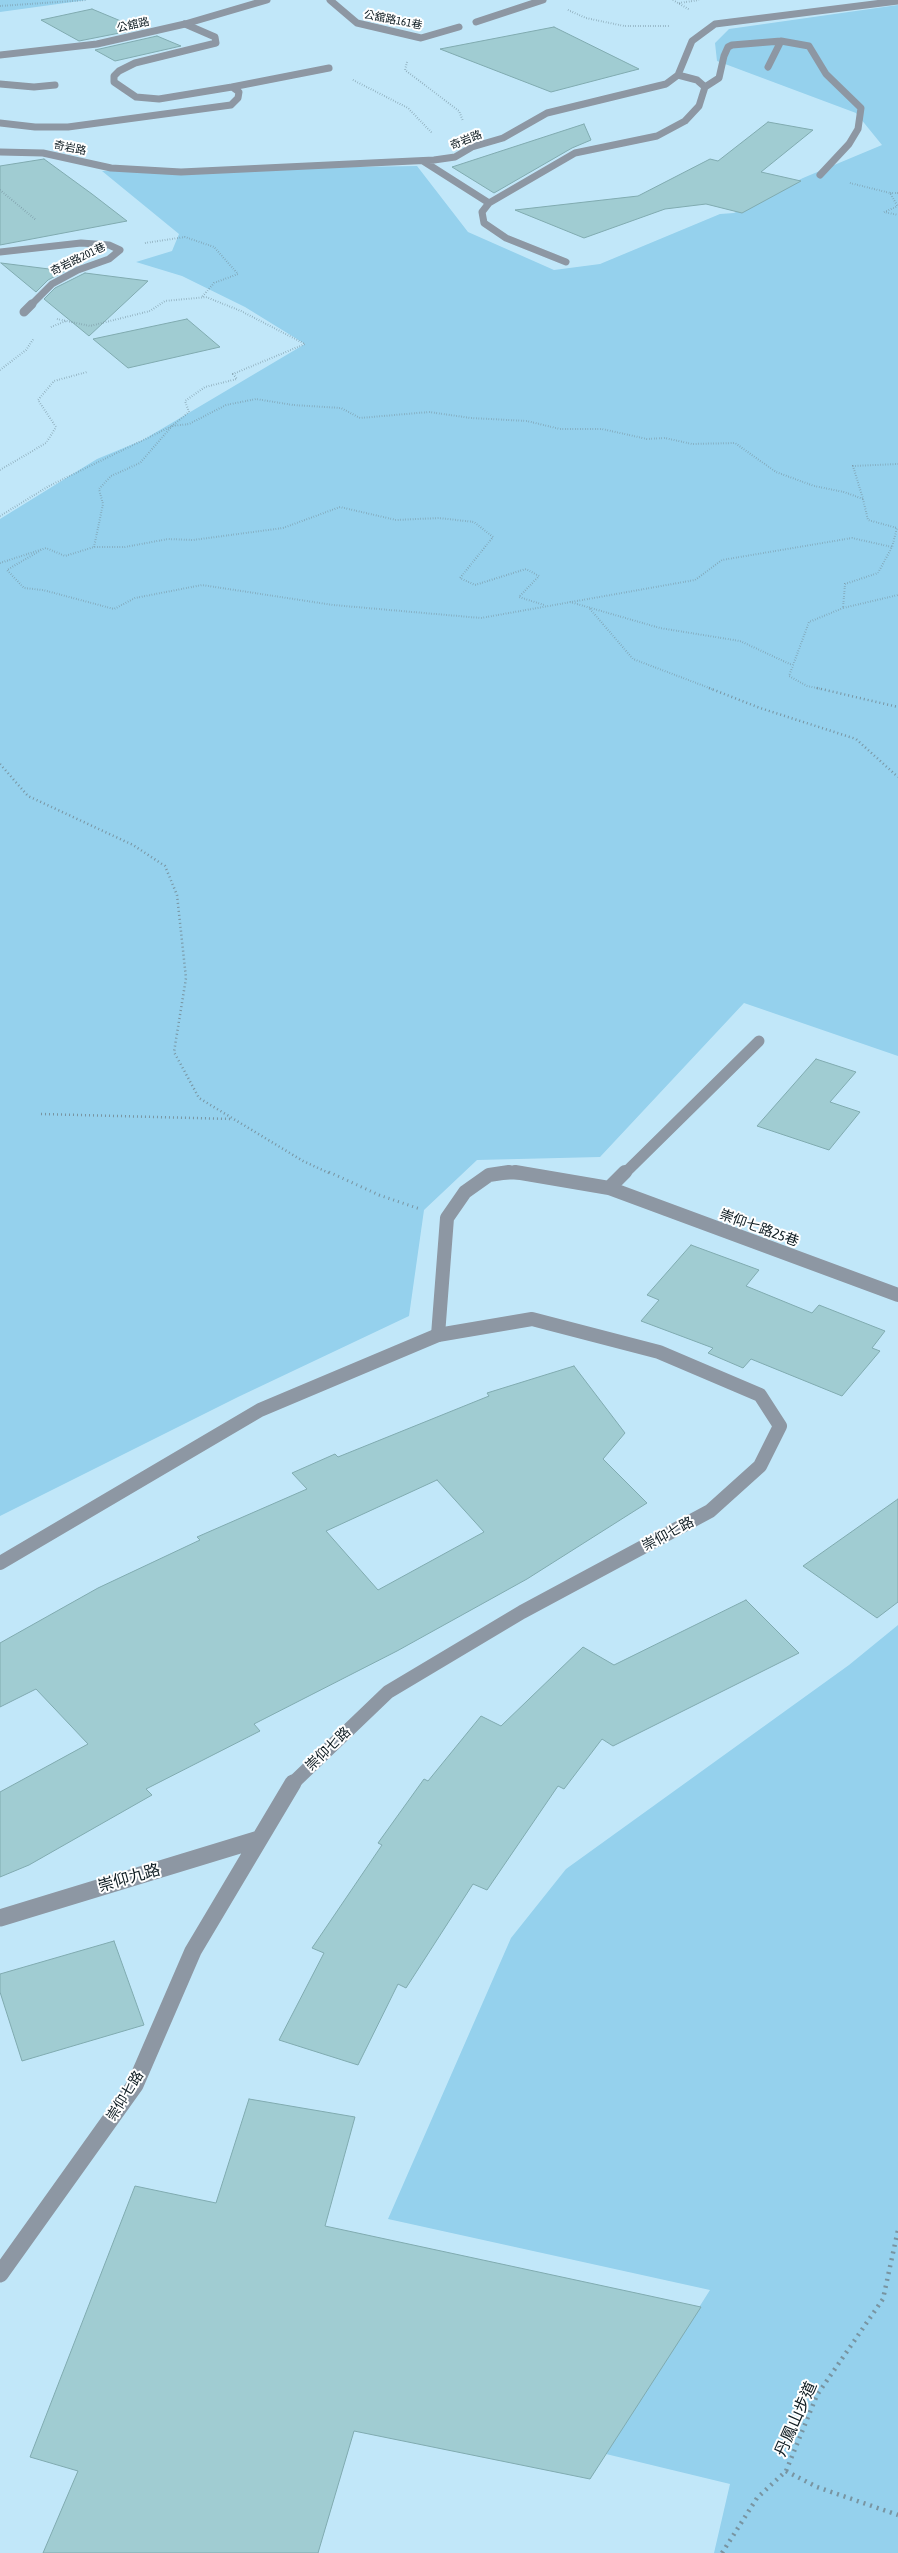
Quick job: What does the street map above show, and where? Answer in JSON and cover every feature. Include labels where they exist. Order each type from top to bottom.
[{"type":"street","name":"公舘路","points":[[0,55],[50,51],[97,44],[185,24],[267,0]]},
{"type":"street","name":"公舘路161巷","points":[[330,0],[357,23],[421,38],[459,27]]},
{"type":"street","points":[[476,22],[543,0]]},
{"type":"street","points":[[705,87],[697,80],[678,75],[692,41],[714,24],[898,0]]},
{"type":"street","points":[[185,24],[215,37],[216,43],[135,63],[119,71],[114,76],[114,82],[136,97],[159,99],[329,68]]},
{"type":"street","points":[[768,67],[781,41]]},
{"type":"street","points":[[566,262],[506,238],[484,223],[482,212],[489,202],[575,153],[657,136],[685,121],[699,106],[705,87],[719,78],[728,47],[744,42],[781,41],[809,46],[826,74],[860,108],[858,129],[850,144],[820,176]]},
{"type":"street","name":"奇岩路","points":[[0,152],[43,153],[111,168],[181,172],[423,161],[455,157],[472,147],[503,138],[547,113],[570,106],[655,88],[678,75]]},
{"type":"street","points":[[0,84],[34,87],[55,85]]},
{"type":"street","points":[[0,124],[68,127],[231,105],[238,98],[239,92],[232,86]]},
{"type":"street","points":[[423,161],[489,202]]},
{"type":"street","name":"奇岩路201巷","points":[[0,252],[66,244],[109,245],[120,250],[108,259],[78,270],[52,284],[24,312]]},
{"type":"street","points":[[609,1188],[759,1041]]},
{"type":"street","name":"崇仰七路25巷","points":[[447,1218],[465,1192],[489,1176],[512,1172],[609,1188],[898,1295]]},
{"type":"street","points":[[438,1336],[447,1218]]},
{"type":"street","name":"崇仰七路","points":[[0,1563],[260,1410],[438,1336],[532,1319],[659,1352],[760,1394],[780,1426],[760,1466],[710,1511],[522,1612],[388,1692],[290,1786],[193,1951],[135,2085],[0,2274]]},
{"type":"street","name":"崇仰九路","points":[[0,1918],[259,1840]]},
{"type":"path","points":[[0,6],[87,0]]},
{"type":"path","points":[[678,3],[699,0]]},
{"type":"path","points":[[564,8],[586,18],[624,26],[673,26],[704,30]]},
{"type":"path","points":[[421,38],[409,56],[405,70],[458,111],[472,147]]},
{"type":"path","points":[[329,68],[408,108],[455,157]]},
{"type":"path","points":[[820,176],[890,193],[898,193]]},
{"type":"path","points":[[0,190],[66,244]]},
{"type":"path","points":[[890,193],[897,207],[884,212],[898,216]]},
{"type":"path","points":[[114,247],[186,238],[214,247],[238,274],[214,283],[201,297]]},
{"type":"path","points":[[24,312],[90,326],[150,311],[165,301],[206,297],[242,311],[305,344],[233,374],[237,379],[205,387],[185,401],[189,412],[172,426],[140,463],[111,476],[99,489],[103,504],[94,547]]},
{"type":"path","points":[[48,328],[66,321]]},
{"type":"path","points":[[0,370],[26,350],[39,332]]},
{"type":"path","points":[[0,470],[46,443],[56,427],[38,400],[54,381],[87,372]]},
{"type":"path","points":[[0,516],[49,486],[172,426],[189,424],[226,405],[256,399],[293,405],[342,408],[360,418],[429,412],[471,418],[527,421],[560,429],[602,429],[647,439],[665,438],[692,444],[735,443],[776,472],[814,486],[844,492],[863,499]]},
{"type":"path","points":[[843,608],[846,584],[878,573],[892,547],[896,528],[868,520],[853,466],[898,464]]},
{"type":"path","points":[[0,563],[46,548],[65,556],[94,547],[125,547],[168,539],[193,540],[284,528],[340,508],[396,520],[439,518],[474,522],[493,537],[460,578],[475,586],[526,569],[539,576],[520,597],[544,605]]},
{"type":"path","points":[[41,550],[7,570],[24,588],[43,590],[114,609],[135,598],[202,585],[333,605],[480,618],[544,605],[695,580],[722,560],[852,538],[892,547]]},
{"type":"path","points":[[898,595],[843,608],[809,622],[789,676],[807,686],[898,707]]},
{"type":"path","points":[[568,601],[660,628],[740,641],[792,664]]},
{"type":"path","points":[[590,609],[633,659],[760,708],[856,739],[898,777]]},
{"type":"path","points":[[0,764],[28,796],[133,844],[165,866],[177,895],[186,978],[174,1052],[199,1098],[303,1161],[379,1195],[447,1218]]},
{"type":"path","points":[[41,1114],[233,1118]]},
{"type":"path","name":"丹鳳山步道","points":[[722,2553],[757,2498],[786,2471],[816,2395],[882,2299],[898,2230]]},
{"type":"path","points":[[786,2471],[817,2487],[898,2515]]},
{"type":"shaded area","points":[[0,0],[87,0],[0,12]]},
{"type":"shaded area","points":[[898,5],[898,1056],[744,1003],[600,1157],[477,1160],[424,1210],[409,1316],[238,1397],[0,1516],[0,519],[97,459],[143,440],[305,344],[245,307],[182,276],[136,262],[172,251],[179,234],[102,171],[417,166],[468,232],[554,270],[600,264],[720,214],[734,213],[803,178],[882,145],[856,113],[717,61],[715,43],[729,29]]},
{"type":"shaded area","points":[[898,1625],[898,2553],[714,2553],[730,2484],[606,2454],[710,2290],[388,2219],[511,1938],[566,1869],[849,1665]]},
{"type":"building","points":[[92,9],[140,29],[79,41],[41,20]]},
{"type":"building","points":[[554,27],[639,69],[551,92],[440,49]]},
{"type":"building","points":[[157,36],[181,46],[115,61],[95,50]]},
{"type":"building","points":[[768,122],[813,130],[761,172],[801,181],[742,213],[706,204],[665,209],[584,238],[515,210],[638,196],[710,159],[718,161]]},
{"type":"building","points":[[584,124],[591,140],[572,148],[494,193],[452,167]]},
{"type":"building","points":[[44,159],[127,221],[0,245],[0,166]]},
{"type":"building","points":[[1,263],[65,271],[48,280],[36,292]]},
{"type":"building","points":[[85,273],[148,281],[89,336],[44,299],[55,288]]},
{"type":"building","points":[[187,319],[220,347],[128,368],[93,339]]},
{"type":"building","points":[[816,1059],[856,1072],[830,1102],[860,1112],[829,1150],[757,1126]]},
{"type":"building","points":[[691,1245],[759,1270],[746,1286],[812,1313],[819,1305],[885,1331],[872,1348],[880,1351],[842,1396],[751,1359],[743,1368],[708,1353],[713,1348],[641,1321],[659,1300],[647,1295]]},
{"type":"building","points":[[574,1366],[625,1433],[603,1459],[647,1503],[527,1579],[397,1651],[254,1724],[260,1731],[146,1789],[152,1795],[29,1865],[0,1877],[0,1792],[88,1744],[36,1689],[0,1707],[0,1643],[98,1588],[200,1540],[197,1537],[307,1489],[292,1473],[335,1454],[338,1457],[489,1396],[487,1393]],"holes":[[[437,1480],[484,1532],[378,1590],[326,1531]]]},
{"type":"building","points":[[898,1499],[898,1602],[877,1618],[803,1566]]},
{"type":"building","points":[[746,1600],[799,1653],[613,1746],[602,1739],[564,1789],[558,1786],[487,1890],[473,1884],[406,1988],[398,1984],[358,2065],[279,2040],[324,1953],[312,1948],[382,1845],[378,1843],[424,1779],[428,1781],[481,1716],[501,1726],[583,1647],[614,1665]]},
{"type":"building","points":[[114,1941],[144,2025],[22,2061],[0,1992],[0,1974]]},
{"type":"building","points":[[249,2099],[355,2117],[325,2226],[701,2307],[590,2479],[354,2431],[318,2553],[43,2553],[78,2471],[30,2457],[135,2186],[216,2203]]}]
